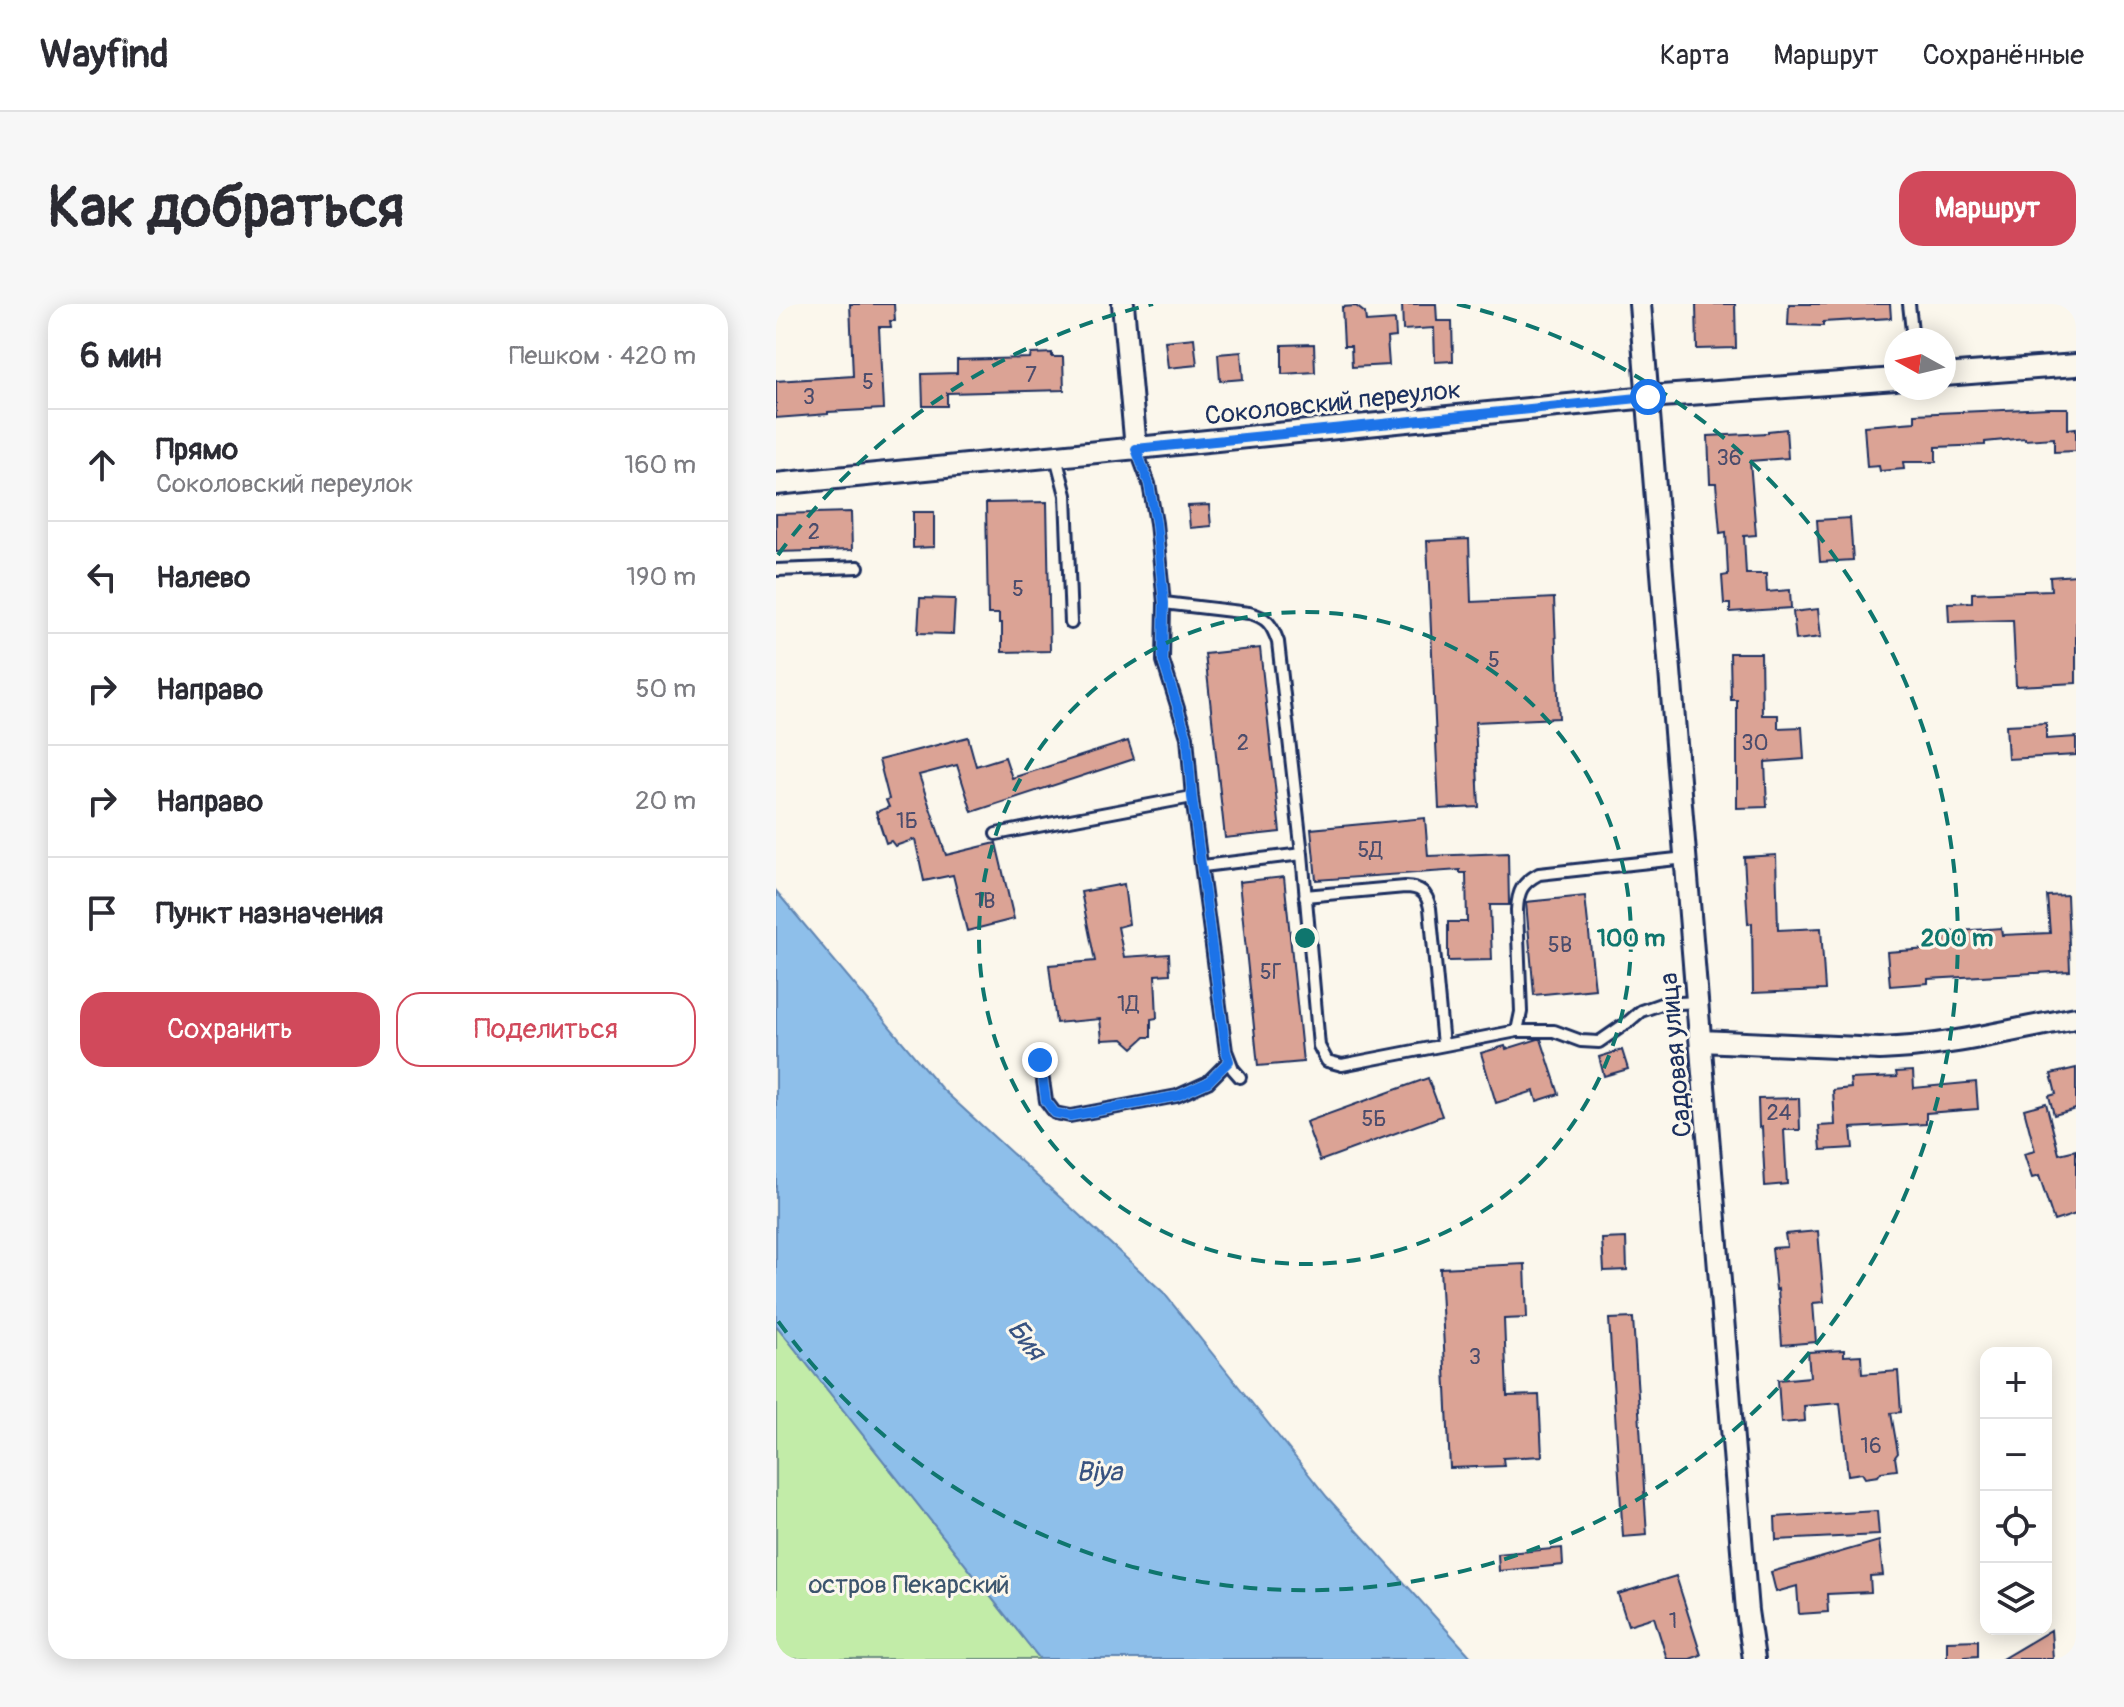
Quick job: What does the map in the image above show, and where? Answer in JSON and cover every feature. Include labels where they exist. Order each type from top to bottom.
[{"type":"street","points":[[1123,304],[1136,449]]},
{"type":"street","name":"Садовая улица","points":[[1640,304],[1747,1611],[1754,1659]]},
{"type":"street","points":[[1956,374],[2076,365]]},
{"type":"street","name":"Соколовский переулок","points":[[776,484],[1648,397],[1884,380]]},
{"type":"street","points":[[1701,1041],[1905,1048],[2076,1018]]},
{"type":"lane","points":[[1909,304],[1912,328]]},
{"type":"lane","points":[[1136,449],[1153,503],[1164,603],[1163,661],[1187,737],[1192,797],[1226,1051],[1240,1077]]},
{"type":"lane","points":[[1056,457],[1066,495],[1071,623]]},
{"type":"lane","points":[[776,570],[858,567]]},
{"type":"lane","points":[[1164,603],[1260,616],[1269,621],[1278,642],[1302,854],[1319,1046],[1327,1061],[1342,1065],[1517,1031],[1554,1031],[1581,1041],[1599,1042],[1641,1011],[1661,1004],[1698,1002]]},
{"type":"lane","points":[[996,834],[1192,797]]},
{"type":"lane","points":[[1203,866],[1302,854]]},
{"type":"lane","points":[[1517,1031],[1521,1012],[1517,910],[1518,895],[1524,883],[1539,874],[1686,858]]},
{"type":"lane","points":[[1305,896],[1405,887],[1423,891],[1430,908],[1443,1045]]},
{"type":"lane","points":[[1040,1060],[1046,1101],[1055,1113],[1070,1116],[1177,1096],[1208,1082],[1229,1061]]},
{"type":"green space","name":"остров Пекарский","points":[[776,1325],[1040,1659],[776,1659]]},
{"type":"water","name":"Biya","points":[[776,891],[941,1088],[1163,1292],[1327,1497],[1473,1659],[1040,1659],[776,1325]]},
{"type":"building","points":[[850,304],[894,304],[895,321],[890,321],[891,327],[879,327],[883,409],[776,418],[776,381],[853,376]]},
{"type":"building","points":[[1402,304],[1436,304],[1437,321],[1452,321],[1453,361],[1435,362],[1434,328],[1403,330]]},
{"type":"building","points":[[1696,304],[1735,304],[1736,348],[1697,349]]},
{"type":"building","points":[[1789,304],[1890,304],[1891,318],[1823,322],[1823,326],[1788,325]]},
{"type":"building","points":[[1356,306],[1365,313],[1366,322],[1395,320],[1396,337],[1387,338],[1389,365],[1352,367],[1351,346],[1344,346],[1342,307]]},
{"type":"building","points":[[1194,338],[1197,365],[1168,368],[1165,341]]},
{"type":"building","points":[[1314,344],[1315,372],[1282,374],[1282,345]]},
{"type":"building","points":[[1241,352],[1243,379],[1220,381],[1218,354]]},
{"type":"building","points":[[1052,353],[1052,357],[1063,357],[1064,390],[947,393],[947,406],[923,406],[922,374],[957,373],[957,360],[1030,358],[1031,354]]},
{"type":"building","points":[[2068,408],[2068,429],[2076,428],[2076,451],[2054,452],[2054,438],[2025,438],[1985,442],[1985,445],[1936,447],[1936,462],[1903,462],[1904,469],[1880,471],[1879,466],[1867,467],[1864,426],[1915,422],[1915,414]]},
{"type":"building","points":[[1786,429],[1788,458],[1750,461],[1756,535],[1744,536],[1746,574],[1766,574],[1767,592],[1790,590],[1791,608],[1730,612],[1730,604],[1724,604],[1722,576],[1728,575],[1726,532],[1720,533],[1716,483],[1710,483],[1708,436]]},
{"type":"building","points":[[1047,502],[1050,651],[1002,652],[999,614],[988,614],[986,503]]},
{"type":"building","points":[[1209,505],[1211,526],[1190,528],[1188,506]]},
{"type":"building","points":[[851,512],[852,550],[776,552],[776,514]]},
{"type":"building","points":[[913,512],[934,512],[934,547],[913,548]]},
{"type":"building","points":[[1850,518],[1853,560],[1820,562],[1817,520]]},
{"type":"building","points":[[1469,539],[1471,602],[1554,598],[1559,718],[1475,722],[1479,807],[1439,809],[1427,541]]},
{"type":"building","points":[[2076,575],[2076,683],[2016,686],[2013,620],[1949,622],[1948,603],[1972,602],[1972,593],[2051,590],[2050,577]]},
{"type":"building","points":[[920,598],[955,599],[953,634],[918,633]]},
{"type":"building","points":[[1818,609],[1821,637],[1796,640],[1793,612]]},
{"type":"building","points":[[1260,648],[1280,832],[1225,838],[1205,654]]},
{"type":"building","points":[[1730,653],[1761,653],[1762,715],[1778,715],[1778,728],[1802,727],[1804,759],[1765,762],[1767,807],[1737,808],[1737,700],[1731,700]]},
{"type":"building","points":[[2046,723],[2046,739],[2076,737],[2076,755],[2008,759],[2006,725]]},
{"type":"building","points":[[968,737],[976,766],[1005,757],[1012,778],[1128,741],[1134,759],[972,812],[957,765],[919,775],[946,855],[996,843],[1014,919],[967,931],[953,875],[924,881],[915,839],[895,846],[891,841],[886,843],[876,812],[889,807],[879,760]]},
{"type":"building","points":[[1425,818],[1428,856],[1508,853],[1509,905],[1490,905],[1492,960],[1448,961],[1448,922],[1467,922],[1466,873],[1460,873],[1460,870],[1316,880],[1311,829]]},
{"type":"building","points":[[1776,855],[1778,930],[1821,928],[1825,990],[1753,993],[1752,923],[1748,924],[1744,857]]},
{"type":"building","points":[[1284,877],[1303,1062],[1258,1066],[1239,882]]},
{"type":"building","points":[[1124,884],[1129,924],[1118,927],[1124,957],[1169,954],[1170,974],[1155,975],[1157,1018],[1151,1019],[1151,1037],[1145,1037],[1133,1048],[1123,1039],[1102,1040],[1100,1019],[1056,1023],[1049,965],[1095,961],[1081,892]]},
{"type":"building","points":[[2067,895],[2070,971],[1928,979],[1928,983],[1890,986],[1887,952],[1943,948],[1945,932],[2001,928],[2002,935],[2050,933],[2047,896]]},
{"type":"building","points":[[1585,896],[1595,989],[1534,995],[1526,902]]},
{"type":"building","points":[[1541,1039],[1559,1094],[1537,1101],[1534,1091],[1496,1103],[1481,1053]]},
{"type":"building","points":[[1622,1050],[1628,1069],[1604,1076],[1599,1057]]},
{"type":"building","points":[[2076,1068],[2076,1109],[2054,1115],[2049,1096],[2056,1094],[2051,1074]]},
{"type":"building","points":[[1913,1071],[1914,1088],[1976,1082],[1978,1109],[1926,1113],[1926,1124],[1851,1128],[1853,1148],[1821,1150],[1819,1126],[1835,1125],[1833,1090],[1851,1088],[1850,1079],[1897,1077],[1896,1072]]},
{"type":"building","points":[[1428,1078],[1442,1116],[1320,1161],[1306,1122]]},
{"type":"building","points":[[1799,1098],[1800,1130],[1784,1130],[1787,1184],[1765,1186],[1758,1099]]},
{"type":"building","points":[[2046,1103],[2059,1154],[2076,1150],[2076,1214],[2054,1221],[2039,1176],[2032,1178],[2024,1154],[2035,1151],[2024,1109]]},
{"type":"building","points":[[1818,1231],[1824,1302],[1813,1303],[1816,1342],[1782,1345],[1772,1248],[1787,1247],[1785,1234]]},
{"type":"building","points":[[1626,1238],[1627,1270],[1604,1271],[1602,1239]]},
{"type":"building","points":[[1525,1264],[1527,1318],[1504,1319],[1507,1396],[1539,1395],[1542,1456],[1503,1458],[1504,1466],[1450,1468],[1440,1268]]},
{"type":"building","points":[[1633,1318],[1647,1535],[1623,1537],[1609,1319]]},
{"type":"building","points":[[1844,1350],[1844,1356],[1861,1355],[1862,1374],[1898,1371],[1901,1412],[1891,1413],[1898,1453],[1895,1457],[1897,1470],[1865,1478],[1862,1473],[1848,1475],[1840,1403],[1804,1406],[1805,1421],[1781,1423],[1778,1380],[1810,1377],[1808,1352]]},
{"type":"building","points":[[1877,1511],[1879,1535],[1776,1540],[1775,1517]]},
{"type":"building","points":[[1879,1541],[1883,1575],[1870,1576],[1871,1592],[1827,1594],[1828,1612],[1799,1614],[1797,1586],[1776,1592],[1771,1572]]},
{"type":"building","points":[[1562,1548],[1563,1565],[1499,1571],[1498,1554]]},
{"type":"building","points":[[1676,1576],[1701,1655],[1690,1659],[1667,1659],[1654,1617],[1628,1625],[1618,1594]]},
{"type":"building","points":[[2043,1635],[2051,1635],[2053,1659],[2002,1659]]},
{"type":"building","points":[[1978,1640],[1978,1656],[1947,1659],[1947,1641]]},
{"type":"route","points":[[1040,1060],[1046,1101],[1055,1113],[1070,1116],[1177,1096],[1208,1082],[1229,1061],[1192,797],[1187,737],[1163,661],[1164,603],[1156,523],[1149,484],[1136,449],[1648,397]]},
{"type":"water label","name":"Бия","points":[[1026,1340]]}]
